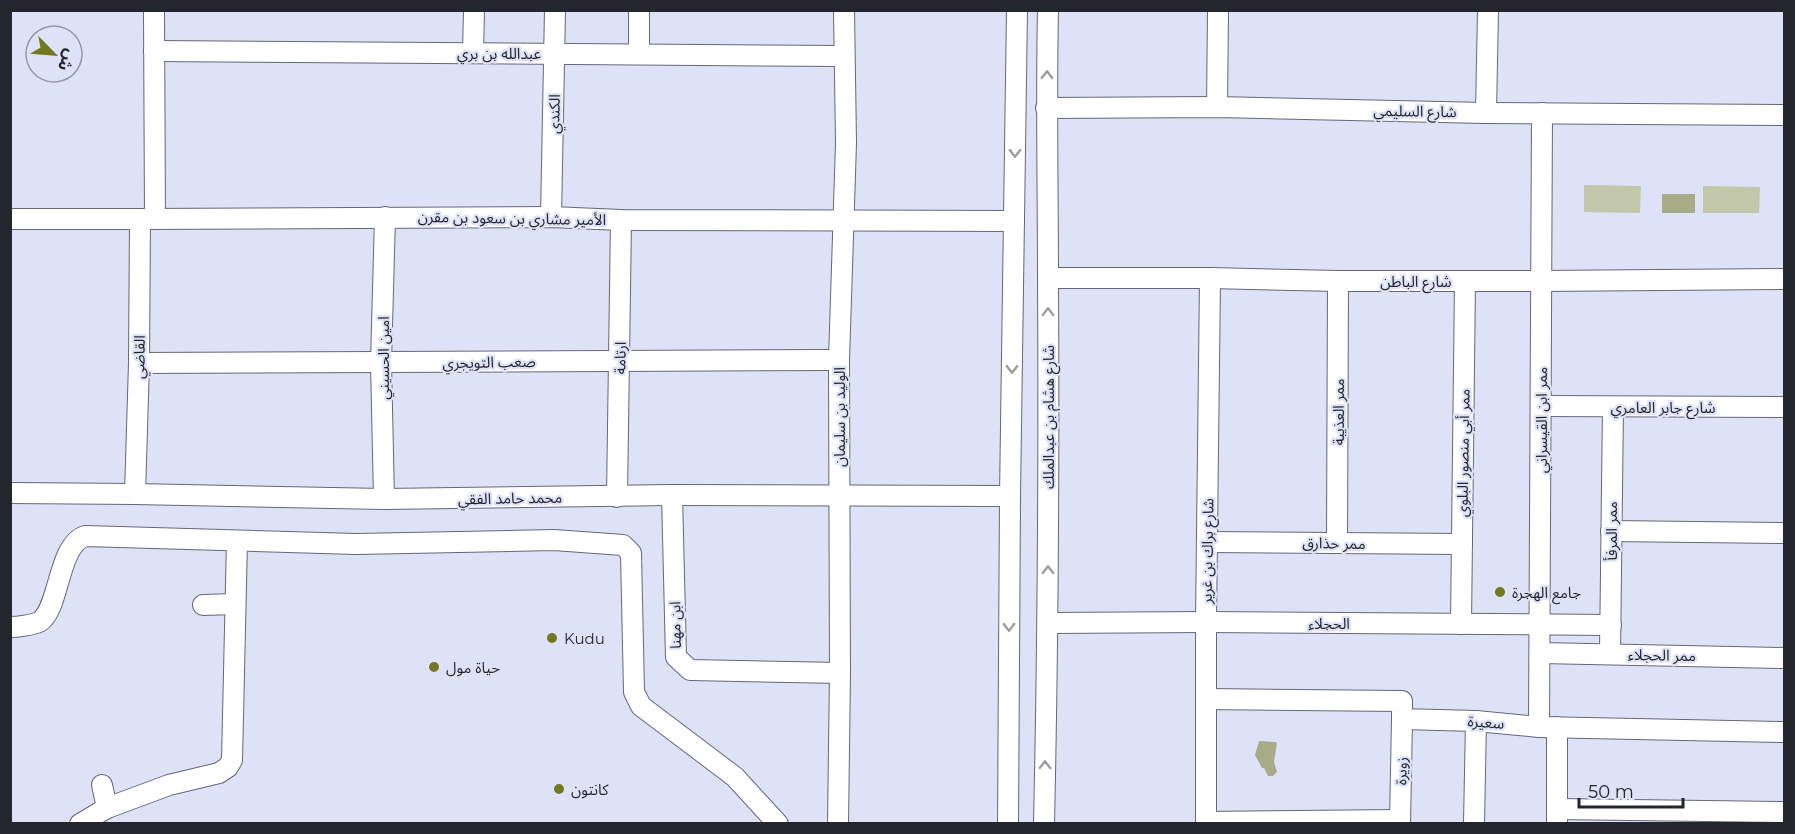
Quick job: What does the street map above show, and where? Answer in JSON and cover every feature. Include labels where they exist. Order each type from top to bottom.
[{"type":"street","name":"القاضي","points":[[135,494],[154,10]]},
{"type":"street","points":[[473,53],[474,10]]},
{"type":"street","name":"الكندي","points":[[551,217],[555,10]]},
{"type":"street","points":[[639,10],[639,54]]},
{"type":"street","name":"الوليد بن سليمان","points":[[838,824],[839,360],[846,143],[844,10]]},
{"type":"street","points":[[1008,824],[1017,10]]},
{"type":"street","name":"شارع هشام بن عبدالملك","points":[[1044,824],[1048,623],[1046,108],[1048,10]]},
{"type":"street","points":[[1217,107],[1218,10]]},
{"type":"street","points":[[1486,113],[1488,10]]},
{"type":"street","name":"عبدالله بن بري","points":[[154,51],[843,56]]},
{"type":"street","name":"شارع السليمي","points":[[1046,108],[1217,107],[1486,113],[1785,115]]},
{"type":"street","name":"ممر ابن القيسراني","points":[[1542,113],[1540,653],[1557,816]]},
{"type":"street","name":"امين الحسيني","points":[[384,499],[381,363],[386,217]]},
{"type":"street","name":"الأمير مشاري بن سعود بن مقرن","points":[[10,219],[551,217],[621,220],[1014,221]]},
{"type":"street","name":"ارتامة","points":[[617,497],[621,220]]},
{"type":"street","name":"شارع الباطن","points":[[1048,278],[1338,281],[1785,279]]},
{"type":"street","name":"شارع براك بن غرير","points":[[1206,823],[1210,278]]},
{"type":"street","name":"ممر العذيبة","points":[[1337,542],[1338,281]]},
{"type":"street","name":"ممر أبي منصور البلوي","points":[[1461,624],[1465,281]]},
{"type":"street","name":"صعب التويجري","points":[[139,363],[839,360]]},
{"type":"street","name":"شارع جابر العامري","points":[[1541,406],[1785,407]]},
{"type":"street","name":"ممر المرفأ","points":[[1610,654],[1613,407]]},
{"type":"street","name":"محمد حامد الفقي","points":[[10,493],[384,499],[840,494],[1010,496]]},
{"type":"street","name":"ابن مهنا","points":[[672,495],[676,657],[690,670],[840,673]]},
{"type":"street","points":[[1611,531],[1785,533]]},
{"type":"street","points":[[10,627],[39,621],[48,611],[72,546],[79,538],[85,536],[356,544],[554,540],[623,545],[631,553],[634,692],[641,706],[735,777],[778,824]]},
{"type":"street","points":[[80,824],[107,808],[169,785],[219,773],[228,767],[232,760],[237,541]]},
{"type":"street","name":"ممر حذارق","points":[[1207,542],[1462,544]]},
{"type":"street","points":[[203,605],[235,604]]},
{"type":"street","name":"الحجلاء","points":[[1048,623],[1611,625]]},
{"type":"street","name":"ممر الحجلاء","points":[[1540,653],[1785,658]]},
{"type":"street","points":[[1206,699],[1402,701],[1402,719]]},
{"type":"street","name":"سعيرة","points":[[1402,719],[1476,721],[1548,727],[1785,732]]},
{"type":"street","name":"زويرة","points":[[1400,822],[1402,719]]},
{"type":"street","points":[[1474,824],[1476,721]]},
{"type":"street","points":[[102,785],[107,808]]},
{"type":"street","points":[[1557,816],[1680,817],[1785,812]]},
{"type":"street","points":[[1206,823],[1400,822]]},
{"type":"shaded area","points":[[1584,185],[1641,186],[1640,213],[1584,212]]},
{"type":"shaded area","points":[[1703,186],[1760,187],[1759,213],[1703,213]]},
{"type":"shaded area","points":[[1662,194],[1695,194],[1695,213],[1662,213]]},
{"type":"shaded area","points":[[1259,741],[1277,743],[1274,762],[1277,772],[1273,776],[1268,776],[1255,755]]},
{"type":"place","name":"جامع الهجرة","points":[[1500,592]]},
{"type":"place","name":"Kudu","points":[[552,638]]},
{"type":"place","name":"حياة مول","points":[[434,667]]},
{"type":"place","name":"كانتون","points":[[559,789]]}]
